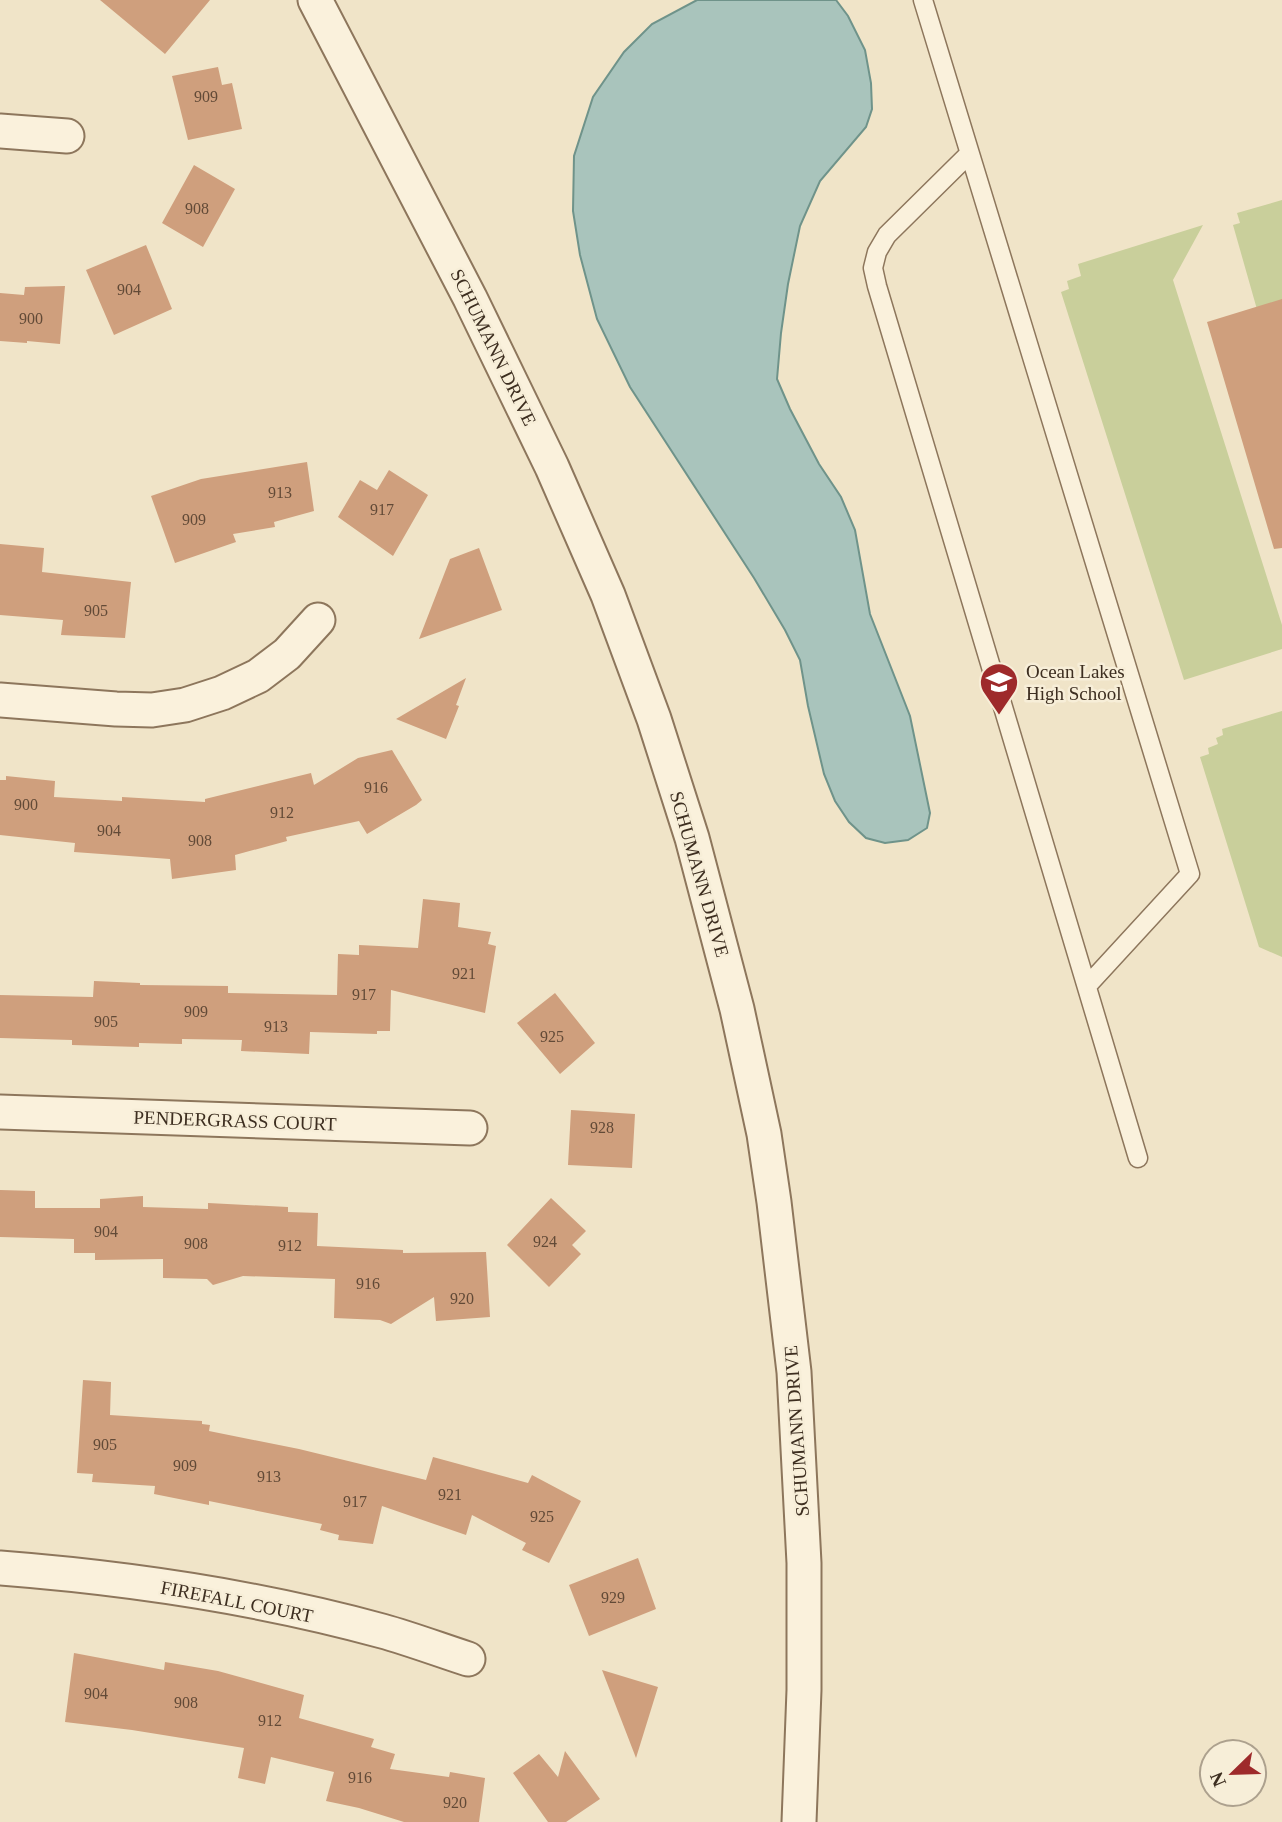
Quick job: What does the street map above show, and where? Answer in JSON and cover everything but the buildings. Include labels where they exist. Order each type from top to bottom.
[{"type":"street","name":"SCHUMANN DRIVE","points":[[315,0],[464,285],[552,467],[608,595],[654,719],[692,838],[737,1009],[764,1134],[794,1372],[804,1563],[804,1690],[799,1822]]},
{"type":"street","points":[[0,131],[66,136]]},
{"type":"street","points":[[0,700],[140,710],[185,705],[222,693],[258,676],[287,654],[318,620]]},
{"type":"street","name":"PENDERGRASS COURT","points":[[0,1112],[470,1128]]},
{"type":"street","name":"FIREFALL COURT","points":[[0,1568],[179,1588],[282,1607],[383,1632],[468,1659]]},
{"type":"lane","points":[[923,0],[1190,874],[1087,986]]},
{"type":"lane","points":[[969,154],[887,235],[877,253],[873,268],[1138,1158]]},
{"type":"green space","points":[[1282,200],[1282,321],[1262,327],[1233,225],[1240,223],[1237,213]]},
{"type":"green space","points":[[1203,225],[1173,280],[1282,625],[1282,649],[1184,680],[1061,292],[1069,289],[1067,281],[1081,276],[1078,264]]},
{"type":"green space","points":[[1282,711],[1282,957],[1259,947],[1200,757],[1209,754],[1208,748],[1218,744],[1216,738],[1223,735],[1222,729]]},
{"type":"water","points":[[697,0],[836,0],[848,16],[865,50],[872,109],[866,127],[820,181],[800,226],[788,284],[777,379],[819,464],[841,497],[855,530],[870,614],[910,716],[930,813],[927,828],[908,840],[885,843],[866,838],[849,822],[835,801],[824,774],[800,660],[754,578],[630,387],[597,319],[580,255],[573,211],[574,156],[593,97],[624,52],[652,24]]},
{"type":"place","name":"Ocean Lakes High School","points":[[999,716]]}]
